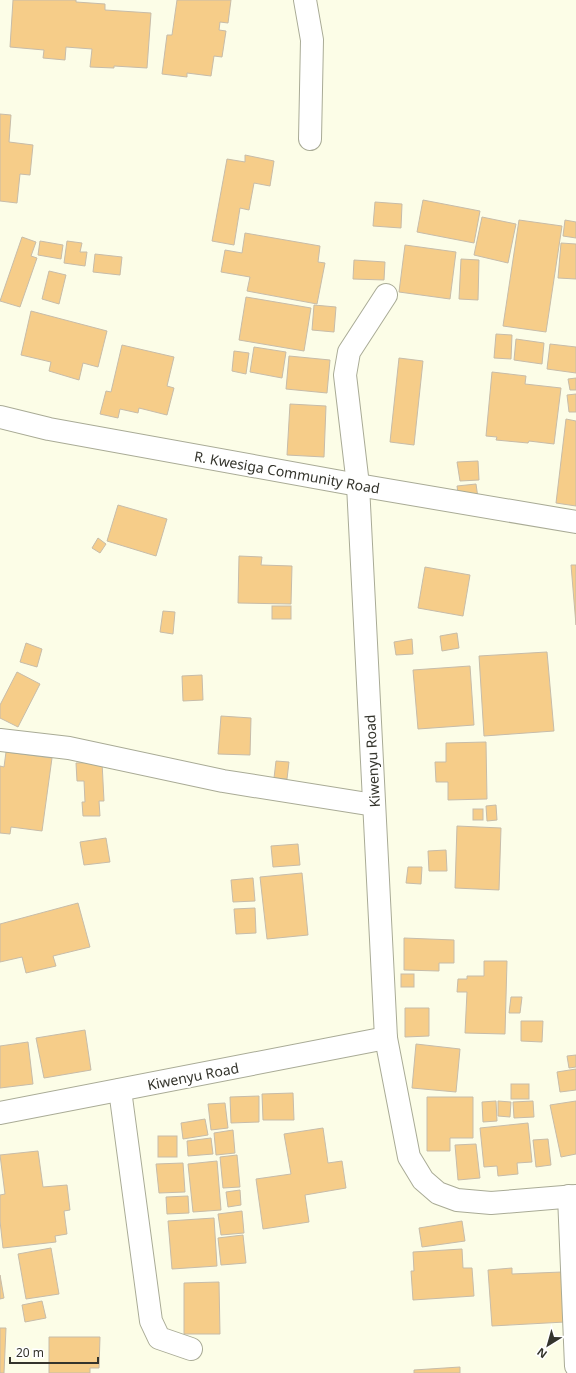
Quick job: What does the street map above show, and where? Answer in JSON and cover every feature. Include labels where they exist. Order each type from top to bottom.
[{"type":"street","points":[[305,0],[312,40],[310,139]]},
{"type":"street","name":"Kiwenyu Road","points":[[386,295],[349,352],[345,374],[358,485],[386,1038],[409,1157],[423,1180],[433,1189],[438,1193],[457,1200],[491,1203],[573,1196]]},
{"type":"street","name":"R. Kwesiga Community Road","points":[[0,417],[49,430],[576,522]]},
{"type":"street","points":[[0,740],[69,748],[223,781],[374,805]]},
{"type":"street","name":"Kiwenyu Road","points":[[0,1113],[386,1038]]},
{"type":"street","points":[[120,1090],[151,1321],[159,1338],[191,1349]]},
{"type":"street","points":[[573,1196],[576,1366]]},
{"type":"building","points":[[13,0],[76,0],[76,2],[105,4],[105,10],[151,13],[147,68],[114,66],[114,68],[90,67],[92,49],[66,47],[65,60],[43,58],[44,50],[10,47]]},
{"type":"building","points":[[177,0],[231,0],[228,23],[220,22],[219,30],[226,31],[222,57],[214,56],[211,76],[187,73],[187,77],[162,74],[167,35],[172,35]]},
{"type":"building","points":[[0,114],[11,115],[9,142],[33,145],[30,175],[20,174],[17,203],[0,201]]},
{"type":"building","points":[[245,155],[274,161],[270,186],[254,183],[249,210],[240,208],[234,245],[212,241],[227,159],[245,162]]},
{"type":"building","points":[[423,200],[480,211],[474,243],[417,232]]},
{"type":"building","points":[[375,202],[402,204],[401,228],[373,226]]},
{"type":"building","points":[[482,217],[516,224],[508,263],[474,255]]},
{"type":"building","points":[[519,220],[562,226],[546,332],[503,326]]},
{"type":"building","points":[[565,220],[576,222],[576,238],[563,236]]},
{"type":"building","points":[[245,233],[320,246],[318,262],[325,263],[317,304],[247,291],[250,277],[221,272],[225,250],[242,253]]},
{"type":"building","points":[[22,237],[36,242],[31,256],[37,258],[20,307],[0,301]]},
{"type":"building","points":[[40,241],[63,245],[61,259],[38,255]]},
{"type":"building","points":[[67,241],[82,243],[80,252],[87,252],[85,266],[64,263]]},
{"type":"building","points":[[561,243],[576,244],[576,279],[558,278]]},
{"type":"building","points":[[405,245],[456,252],[450,299],[399,292]]},
{"type":"building","points":[[95,254],[122,257],[120,275],[93,272]]},
{"type":"building","points":[[461,259],[479,260],[478,300],[459,299]]},
{"type":"building","points":[[354,260],[385,262],[384,280],[353,279]]},
{"type":"building","points":[[49,271],[66,275],[59,304],[42,299]]},
{"type":"building","points":[[246,297],[311,308],[304,351],[239,340]]},
{"type":"building","points":[[314,305],[336,307],[334,332],[312,330]]},
{"type":"building","points":[[31,311],[107,331],[98,367],[83,363],[79,380],[49,371],[51,362],[21,355]]},
{"type":"building","points":[[496,334],[512,335],[511,359],[494,358]]},
{"type":"building","points":[[516,339],[544,343],[542,364],[514,360]]},
{"type":"building","points":[[550,344],[576,347],[576,373],[547,369]]},
{"type":"building","points":[[122,345],[174,357],[167,386],[174,388],[167,415],[139,408],[138,413],[120,409],[118,418],[100,414],[106,391],[111,392]]},
{"type":"building","points":[[254,347],[286,352],[282,378],[250,372]]},
{"type":"building","points":[[234,351],[249,353],[246,374],[232,371]]},
{"type":"building","points":[[289,356],[330,360],[327,393],[286,389]]},
{"type":"building","points":[[399,358],[423,361],[414,445],[390,442]]},
{"type":"building","points":[[492,372],[526,376],[525,384],[561,388],[554,444],[529,441],[528,443],[496,440],[497,437],[486,436]]},
{"type":"building","points":[[576,378],[576,390],[570,390],[568,379]]},
{"type":"building","points":[[576,394],[576,412],[569,412],[567,395]]},
{"type":"building","points":[[290,404],[326,406],[324,457],[287,455]]},
{"type":"building","points":[[566,419],[576,421],[576,506],[556,503]]},
{"type":"building","points":[[478,461],[479,480],[460,481],[457,462]]},
{"type":"building","points":[[476,484],[478,498],[459,500],[457,486]]},
{"type":"building","points":[[118,505],[167,519],[156,556],[107,541]]},
{"type":"building","points":[[98,538],[106,544],[100,553],[92,548]]},
{"type":"building","points":[[239,556],[262,557],[261,565],[292,566],[291,604],[238,603]]},
{"type":"building","points":[[571,565],[576,565],[576,625]]},
{"type":"building","points":[[425,567],[470,575],[463,616],[418,608]]},
{"type":"building","points":[[272,606],[291,606],[291,619],[272,619]]},
{"type":"building","points":[[163,611],[175,612],[173,634],[160,632]]},
{"type":"building","points":[[457,633],[459,648],[442,651],[440,636]]},
{"type":"building","points":[[412,639],[413,654],[396,655],[394,642]]},
{"type":"building","points":[[26,643],[42,649],[37,667],[20,662]]},
{"type":"building","points":[[547,652],[554,731],[484,736],[479,656]]},
{"type":"building","points":[[470,666],[474,725],[418,729],[413,670]]},
{"type":"building","points":[[17,672],[40,684],[18,727],[0,718],[0,705]]},
{"type":"building","points":[[202,675],[203,700],[183,701],[182,676]]},
{"type":"building","points":[[221,716],[251,718],[250,755],[218,754]]},
{"type":"building","points":[[486,742],[487,799],[448,800],[448,782],[436,782],[435,762],[446,762],[446,743]]},
{"type":"building","points":[[6,752],[52,758],[42,831],[11,827],[10,834],[0,833],[0,766],[4,767]]},
{"type":"building","points":[[276,761],[289,762],[287,779],[274,778]]},
{"type":"building","points":[[102,762],[104,801],[99,801],[100,816],[83,816],[82,802],[85,802],[84,781],[77,781],[76,763]]},
{"type":"building","points":[[496,805],[497,820],[487,821],[486,806]]},
{"type":"building","points":[[473,809],[483,809],[483,820],[473,820]]},
{"type":"building","points":[[457,826],[501,828],[499,890],[455,888]]},
{"type":"building","points":[[106,838],[110,862],[84,865],[80,842]]},
{"type":"building","points":[[298,844],[300,865],[273,867],[271,846]]},
{"type":"building","points":[[446,850],[447,871],[429,871],[428,851]]},
{"type":"building","points":[[408,867],[422,867],[421,884],[406,883]]},
{"type":"building","points":[[302,873],[308,935],[267,939],[260,877]]},
{"type":"building","points":[[253,878],[255,901],[233,902],[231,880]]},
{"type":"building","points":[[78,903],[90,947],[53,956],[56,966],[26,973],[22,957],[0,962],[0,924]]},
{"type":"building","points":[[255,908],[256,933],[236,934],[234,909]]},
{"type":"building","points":[[404,938],[454,940],[454,963],[439,963],[439,971],[404,970]]},
{"type":"building","points":[[484,961],[507,961],[505,1034],[465,1033],[467,992],[457,992],[458,979],[467,979],[467,976],[484,976]]},
{"type":"building","points":[[401,974],[414,974],[414,987],[401,987]]},
{"type":"building","points":[[511,997],[522,997],[520,1013],[509,1013]]},
{"type":"building","points":[[405,1008],[429,1008],[429,1036],[405,1037]]},
{"type":"building","points":[[521,1021],[543,1021],[542,1042],[521,1041]]},
{"type":"building","points":[[85,1030],[91,1070],[44,1078],[36,1038]]},
{"type":"building","points":[[28,1042],[33,1084],[0,1088],[0,1046]]},
{"type":"building","points":[[416,1044],[460,1049],[456,1092],[412,1088]]},
{"type":"building","points":[[576,1055],[576,1067],[569,1068],[567,1056]]},
{"type":"building","points":[[576,1069],[576,1090],[560,1092],[557,1072]]},
{"type":"building","points":[[511,1084],[529,1084],[529,1099],[511,1099]]},
{"type":"building","points":[[293,1093],[294,1120],[263,1120],[262,1094]]},
{"type":"building","points":[[259,1096],[259,1122],[231,1123],[230,1097]]},
{"type":"building","points":[[427,1097],[473,1097],[473,1138],[450,1138],[450,1151],[427,1151]]},
{"type":"building","points":[[496,1101],[497,1121],[483,1122],[482,1102]]},
{"type":"building","points":[[498,1101],[511,1102],[510,1117],[498,1116]]},
{"type":"building","points":[[533,1101],[534,1117],[514,1118],[513,1102]]},
{"type":"building","points":[[576,1101],[576,1154],[561,1157],[550,1105]]},
{"type":"building","points":[[225,1103],[228,1128],[211,1130],[208,1104]]},
{"type":"building","points":[[205,1119],[208,1135],[183,1139],[181,1123]]},
{"type":"building","points":[[528,1123],[532,1162],[517,1163],[518,1174],[498,1176],[497,1166],[484,1167],[480,1128]]},
{"type":"building","points":[[323,1128],[328,1163],[342,1161],[346,1188],[305,1195],[309,1222],[263,1229],[256,1179],[291,1174],[284,1134]]},
{"type":"building","points":[[233,1130],[235,1153],[216,1155],[214,1133]]},
{"type":"building","points":[[158,1136],[177,1136],[177,1157],[158,1157]]},
{"type":"building","points":[[211,1138],[213,1154],[188,1156],[187,1141]]},
{"type":"building","points":[[548,1139],[551,1165],[536,1167],[533,1140]]},
{"type":"building","points":[[476,1144],[480,1178],[458,1180],[455,1145]]},
{"type":"building","points":[[38,1151],[43,1187],[67,1185],[70,1210],[64,1211],[67,1234],[55,1236],[56,1242],[3,1248],[0,1221],[0,1195],[5,1194],[0,1155]]},
{"type":"building","points":[[237,1155],[240,1187],[223,1188],[220,1157]]},
{"type":"building","points":[[217,1161],[221,1210],[193,1212],[188,1164]]},
{"type":"building","points":[[183,1163],[185,1192],[159,1193],[156,1164]]},
{"type":"building","points":[[240,1190],[241,1205],[228,1207],[226,1192]]},
{"type":"building","points":[[188,1196],[189,1213],[167,1214],[166,1197]]},
{"type":"building","points":[[242,1211],[244,1233],[221,1235],[218,1214]]},
{"type":"building","points":[[214,1218],[217,1266],[172,1269],[168,1221]]},
{"type":"building","points":[[462,1221],[465,1241],[422,1247],[419,1228]]},
{"type":"building","points":[[243,1235],[246,1263],[221,1265],[218,1238]]},
{"type":"building","points":[[51,1248],[59,1294],[26,1299],[18,1254]]},
{"type":"building","points":[[462,1249],[463,1268],[472,1268],[474,1296],[413,1300],[411,1271],[414,1271],[413,1252]]},
{"type":"building","points":[[512,1268],[512,1274],[562,1272],[565,1322],[492,1326],[488,1270]]},
{"type":"building","points":[[0,1275],[4,1298],[0,1299]]},
{"type":"building","points":[[219,1282],[220,1334],[184,1334],[184,1283]]},
{"type":"building","points":[[42,1301],[46,1318],[25,1322],[22,1305]]},
{"type":"building","points":[[0,1328],[6,1328],[4,1373],[0,1373]]},
{"type":"building","points":[[49,1337],[100,1337],[99,1368],[90,1368],[90,1373],[49,1373]]},
{"type":"building","points":[[460,1367],[460,1373],[414,1373],[414,1370]]}]
